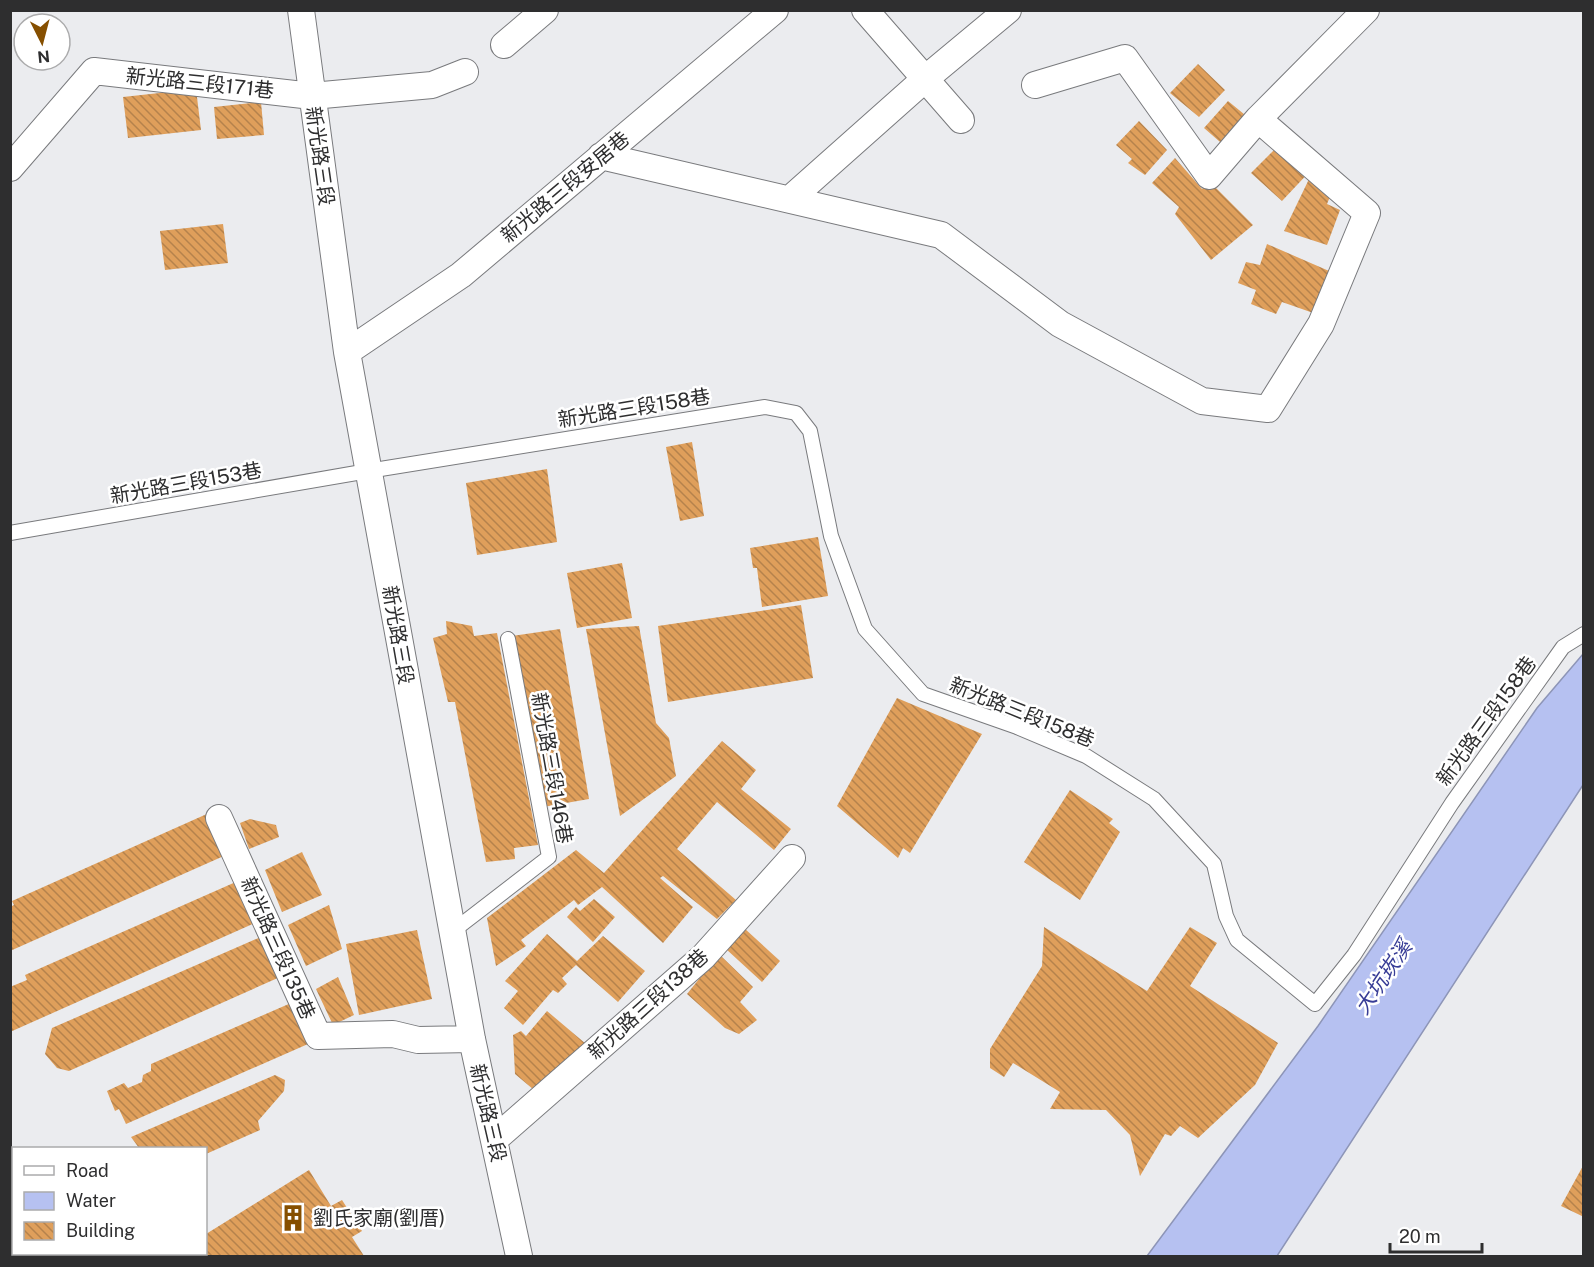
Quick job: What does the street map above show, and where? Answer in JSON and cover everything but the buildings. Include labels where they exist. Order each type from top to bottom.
[{"type":"street","name":"新光路三段","points":[[301,10],[347,352],[472,1039],[519,1257]]},
{"type":"street","points":[[504,45],[545,10]]},
{"type":"street","name":"新光路三段安居巷","points":[[347,352],[461,275],[775,10]]},
{"type":"street","points":[[865,10],[961,120]]},
{"type":"street","points":[[790,199],[925,79],[1008,10]]},
{"type":"street","points":[[1035,85],[1125,58],[1209,176],[1258,119],[1366,10]]},
{"type":"street","name":"新光路三段171巷","points":[[10,168],[94,71],[312,96],[432,85],[465,72]]},
{"type":"street","points":[[601,156],[941,235],[1060,324],[1192,396],[1202,401],[1268,409],[1321,324],[1367,213],[1258,119]]},
{"type":"street","name":"新光路三段135巷","points":[[219,818],[318,1036],[393,1034],[418,1040],[472,1039]]},
{"type":"street","name":"新光路三段138巷","points":[[495,1139],[703,957],[792,858]]},
{"type":"lane","name":"新光路三段158巷","points":[[368,471],[765,407],[796,413],[810,431],[831,536],[865,629],[922,694],[1017,727],[1086,756],[1154,799],[1214,864],[1226,916],[1237,940],[1315,1004],[1354,955],[1452,802],[1563,647],[1584,634]]},
{"type":"lane","name":"新光路三段153巷","points":[[10,533],[368,471]]},
{"type":"lane","name":"新光路三段146巷","points":[[453,931],[549,857],[508,639]]},
{"type":"water","name":"大坑崁溪","points":[[1583,654],[1583,785],[1277,1256],[1147,1256],[1318,1026],[1537,708]]},
{"type":"place","name":"劉氏家廟(劉厝)","points":[[293,1218]]}]
